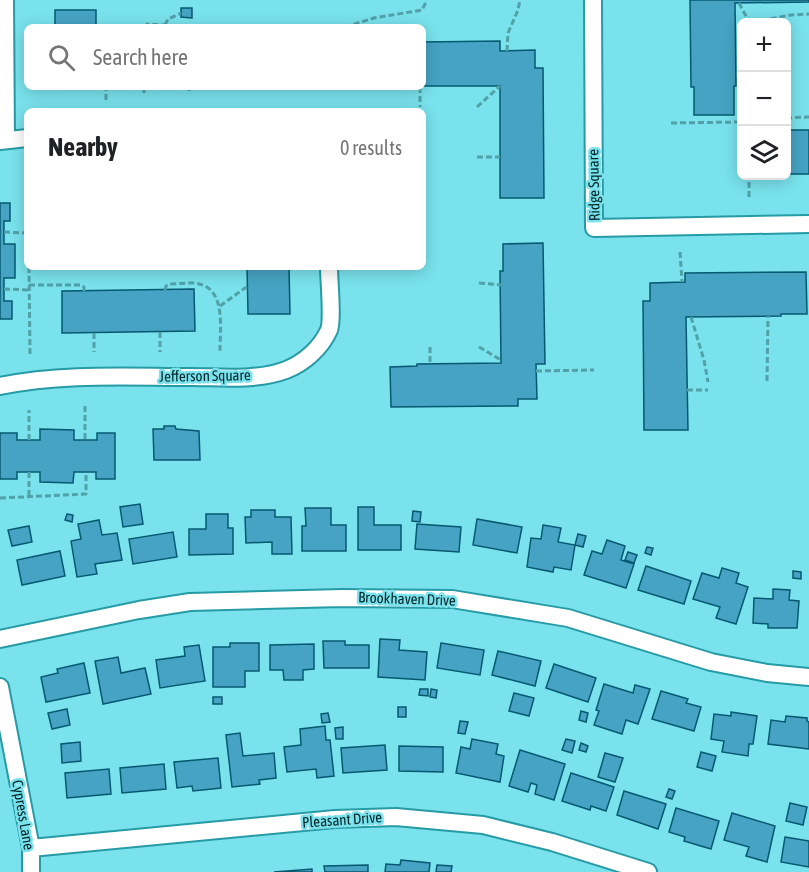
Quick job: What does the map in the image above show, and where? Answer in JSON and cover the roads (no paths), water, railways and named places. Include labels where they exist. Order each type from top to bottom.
[{"type":"street","points":[[5,0],[3,141],[24,138]]},
{"type":"street","name":"Ridge Square","points":[[593,0],[594,228],[809,224]]},
{"type":"street","name":"Jefferson Square","points":[[0,386],[23,381],[88,377],[241,377],[285,370],[302,362],[315,350],[330,328],[329,270]]},
{"type":"street","name":"Brookhaven Drive","points":[[0,639],[139,610],[190,602],[342,597],[452,599],[568,618],[711,662],[767,673],[809,677]]},
{"type":"street","name":"Cypress Lane","points":[[0,687],[31,848],[31,872]]},
{"type":"street","name":"Pleasant Drive","points":[[31,848],[335,819],[396,817],[483,825],[552,842],[648,872]]}]
